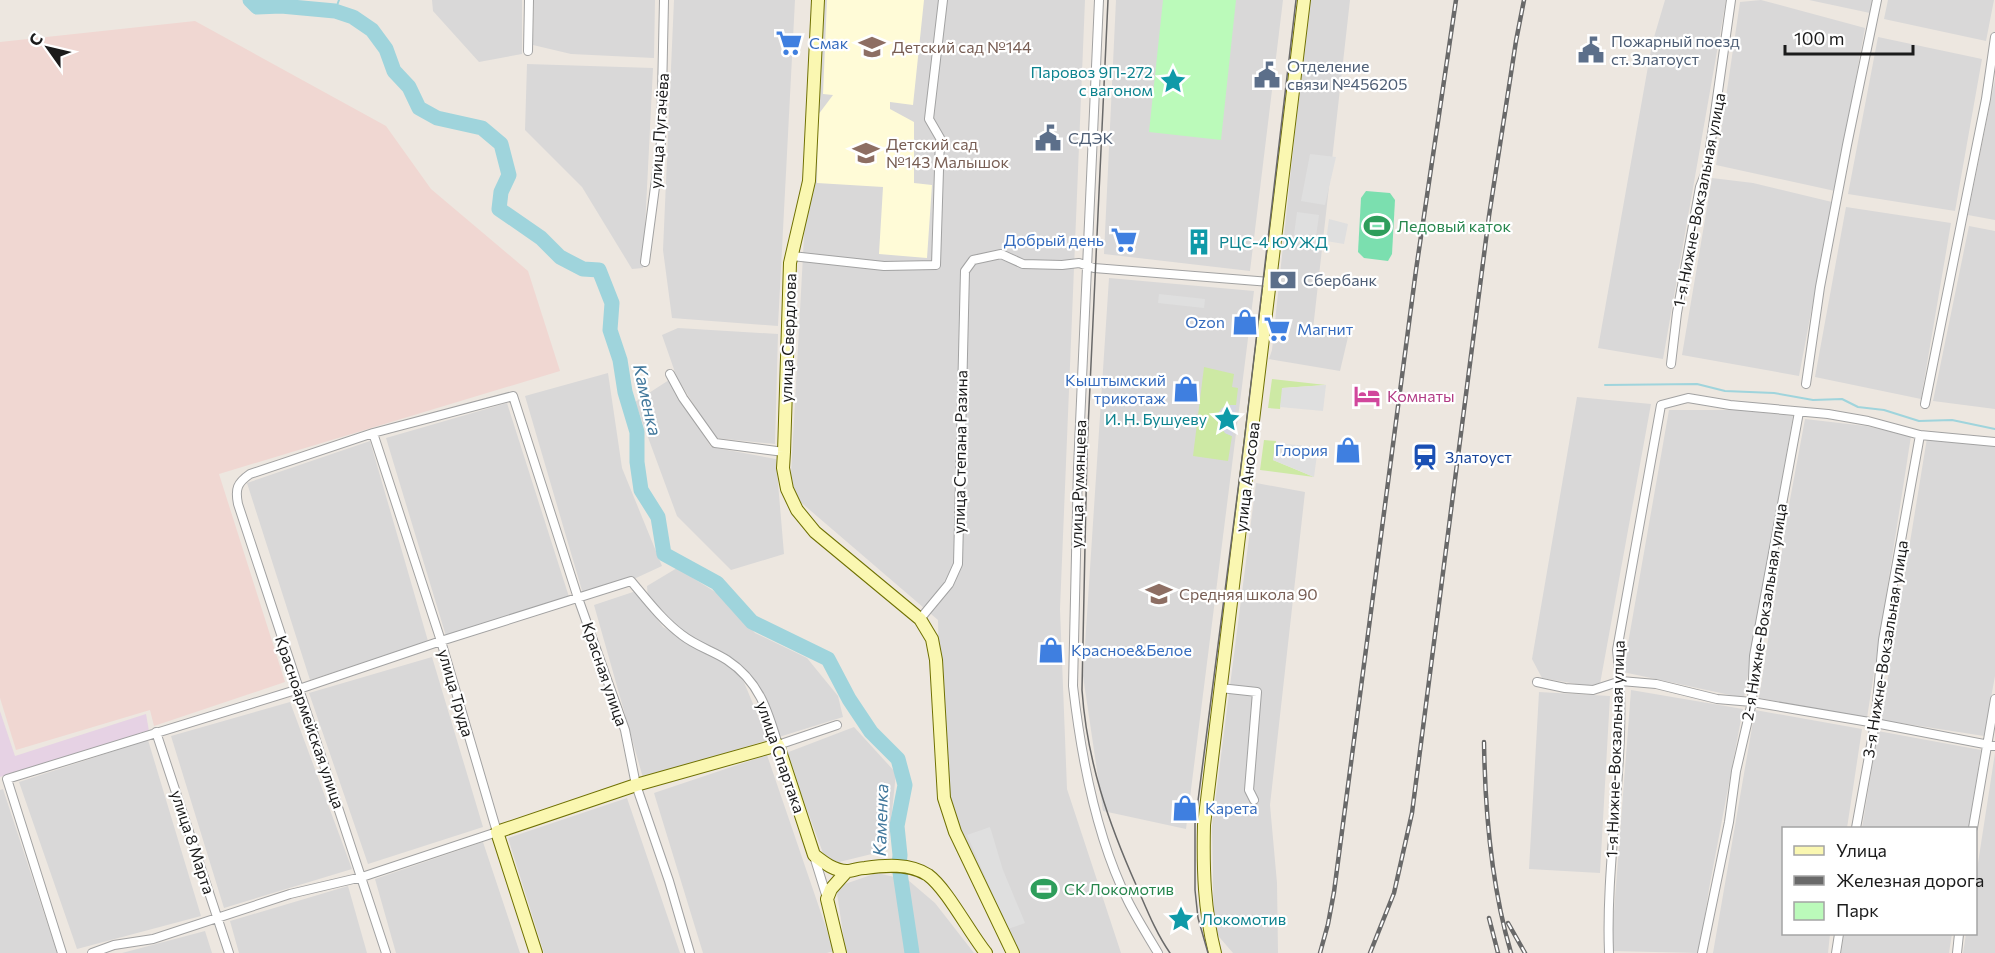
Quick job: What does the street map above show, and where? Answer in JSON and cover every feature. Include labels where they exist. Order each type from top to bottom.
[{"type":"street","points":[[528,51],[529,0]]},
{"type":"street","name":"улица Пугачёва","points":[[645,262],[661,142],[664,0]]},
{"type":"street","name":"улица Свердлова","points":[[818,0],[809,181],[792,256],[783,468],[787,489],[797,510],[815,532],[920,619]]},
{"type":"street","points":[[792,256],[884,266],[936,264],[940,138],[929,119],[943,0]]},
{"type":"street","name":"улица Румянцева","points":[[1099,0],[1078,468],[1073,686],[1077,719],[1098,821],[1128,901],[1158,953]]},
{"type":"street","name":"улица Аносова","points":[[1215,953],[1208,926],[1203,883],[1204,825],[1304,0]]},
{"type":"street","name":"1-я Нижне-Вокзальная улица","points":[[1671,364],[1677,313],[1700,187],[1707,169],[1731,0]]},
{"type":"street","points":[[1806,384],[1820,287],[1877,0]]},
{"type":"street","points":[[1925,404],[1986,99],[1995,37]]},
{"type":"street","name":"улица Степана Разина","points":[[920,619],[948,584],[958,564],[965,271],[973,260],[1001,254],[1023,264],[1079,263],[1087,266]]},
{"type":"street","points":[[1087,266],[1270,282]]},
{"type":"street","points":[[670,374],[683,398],[715,443],[784,452]]},
{"type":"street","name":"Красная улица","points":[[373,434],[513,396],[578,598],[625,730],[636,785],[669,881],[690,953]]},
{"type":"street","name":"1-я Нижне-Вокзальная улица","points":[[1609,953],[1609,882],[1614,835],[1621,681],[1617,650],[1661,405],[1688,398],[1799,412]]},
{"type":"street","points":[[1799,412],[1868,421],[1920,435],[1995,442]]},
{"type":"street","name":"2-я Нижне-Вокзальная улица","points":[[1702,953],[1729,822],[1736,771],[1752,702],[1754,656],[1799,412]]},
{"type":"street","name":"Красноармейская улица","points":[[373,434],[250,474],[241,480],[236,492],[238,504],[363,877],[386,953]]},
{"type":"street","name":"улица Труда","points":[[373,434],[441,640],[497,831],[537,953]]},
{"type":"street","name":"3-я Нижне-Вокзальная улица","points":[[1856,827],[1875,723],[1883,640],[1920,435]]},
{"type":"street","name":"улица Спартака","points":[[578,598],[632,581],[664,620],[682,636],[726,659],[746,674],[758,690],[766,707],[814,855],[840,953]]},
{"type":"street","points":[[62,953],[6,779],[299,689],[441,640],[578,598]]},
{"type":"street","points":[[920,619],[932,639],[936,660],[944,798],[956,832],[1013,953]]},
{"type":"street","points":[[1537,682],[1565,688],[1593,690],[1621,681],[1656,684],[1717,699],[1752,702],[1875,723],[1992,746]]},
{"type":"street","points":[[1220,688],[1257,692],[1249,790],[1254,800]]},
{"type":"street","points":[[1973,827],[1981,776],[1992,746],[1991,713],[1995,699]]},
{"type":"street","points":[[92,953],[114,945],[153,939],[290,894],[363,877],[636,785],[778,745],[837,725]]},
{"type":"street","name":"улица 8 Марта","points":[[156,732],[229,953]]},
{"type":"street","points":[[814,855],[823,863],[838,870],[899,866],[915,869],[928,876],[939,887],[986,953]]},
{"type":"street","points":[[827,899],[831,889],[847,871]]},
{"type":"street","points":[[1836,953],[1839,935]]},
{"type":"street","points":[[1958,953],[1959,935]]},
{"type":"shaded area","points":[[432,0],[522,0],[522,54],[479,62],[433,11]]},
{"type":"shaded area","points":[[534,0],[655,0],[654,58],[571,54],[533,45]]},
{"type":"shaded area","points":[[674,0],[795,0],[778,326],[672,318],[663,250]]},
{"type":"shaded area","points":[[817,0],[1085,0],[1060,609],[1067,789],[1121,953],[1018,953],[941,789],[938,620],[790,493]]},
{"type":"shaded area","points":[[827,0],[924,0],[913,105],[890,102],[890,109],[914,122],[914,183],[932,185],[927,258],[879,254],[883,187],[817,183],[818,115],[833,95],[823,94]]},
{"type":"shaded area","points":[[1116,0],[1283,0],[1250,271],[1104,254]]},
{"type":"shaded area","points":[[1309,0],[1350,0],[1313,329],[1348,337],[1340,371],[1269,359],[1272,350]]},
{"type":"shaded area","points":[[1665,0],[1726,0],[1663,359],[1598,348],[1652,44]]},
{"type":"shaded area","points":[[1761,0],[1865,28],[1835,191],[1716,165],[1740,2]]},
{"type":"shaded area","points":[[1809,0],[1872,0],[1870,13]]},
{"type":"shaded area","points":[[1888,0],[1994,0],[1986,41],[1884,19]]},
{"type":"shaded area","points":[[195,21],[386,126],[431,189],[528,271],[560,371],[219,474],[285,682],[154,726],[150,710],[16,750],[0,698],[0,42]]},
{"type":"shaded area","points":[[1878,37],[1982,59],[1955,211],[1848,194]]},
{"type":"shaded area","points":[[527,64],[653,68],[643,268],[632,269],[582,187],[525,130]]},
{"type":"shaded area","points":[[1995,79],[1995,220],[1968,215]]},
{"type":"shaded area","points":[[1310,154],[1336,157],[1325,205],[1301,201]]},
{"type":"shaded area","points":[[1712,178],[1753,183],[1832,202],[1799,376],[1682,355]]},
{"type":"shaded area","points":[[1846,207],[1951,223],[1921,399],[1815,377]]},
{"type":"shaded area","points":[[1297,212],[1319,215],[1315,244],[1293,242]]},
{"type":"shaded area","points":[[1329,219],[1348,224],[1344,244],[1326,241]]},
{"type":"shaded area","points":[[1969,226],[1995,231],[1995,409],[1933,401]]},
{"type":"shaded area","points":[[1109,278],[1254,291],[1186,829],[1103,811],[1083,676]]},
{"type":"shaded area","points":[[1159,294],[1205,299],[1204,308],[1158,303]]},
{"type":"shaded area","points":[[678,328],[778,334],[775,444],[715,438],[677,378],[662,335]]},
{"type":"shaded area","points":[[608,373],[622,468],[662,566],[623,584],[583,594],[525,396]]},
{"type":"shaded area","points":[[669,380],[711,447],[776,459],[784,554],[731,570],[677,516],[635,402]]},
{"type":"shaded area","points":[[1326,385],[1323,411],[1280,407],[1282,388]]},
{"type":"shaded area","points":[[1577,397],[1651,404],[1600,684],[1588,686],[1542,678],[1532,659]]},
{"type":"shaded area","points":[[507,403],[570,600],[446,636],[386,438]]},
{"type":"shaded area","points":[[1229,405],[1236,405],[1232,436],[1225,433],[1218,424],[1219,412]]},
{"type":"shaded area","points":[[1669,410],[1741,410],[1793,416],[1744,698],[1623,672]]},
{"type":"shaded area","points":[[1805,419],[1866,426],[1911,436],[1867,718],[1759,698]]},
{"type":"shaded area","points":[[1927,438],[1995,445],[1995,676],[1984,736],[1881,720]]},
{"type":"shaded area","points":[[370,441],[428,641],[310,680],[247,483]]},
{"type":"shaded area","points":[[1275,443],[1318,447],[1314,477],[1273,460]]},
{"type":"shaded area","points":[[1256,483],[1305,492],[1270,805],[1277,883],[1278,953],[1233,953],[1214,931],[1212,826]]},
{"type":"shaded area","points":[[677,568],[720,595],[755,633],[807,658],[838,696],[843,717],[779,737],[746,671],[672,624],[648,599],[647,586]]},
{"type":"shaded area","points":[[636,591],[663,627],[741,675],[768,740],[643,778],[594,605]]},
{"type":"shaded area","points":[[432,657],[483,827],[368,864],[309,693]]},
{"type":"shaded area","points":[[1631,690],[1743,709],[1699,953],[1611,951]]},
{"type":"shaded area","points":[[1539,692],[1610,696],[1600,873],[1529,869]]},
{"type":"shaded area","points":[[290,702],[352,869],[224,908],[171,736]]},
{"type":"shaded area","points":[[1755,710],[1862,729],[1847,827],[1782,827],[1782,935],[1830,935],[1828,953],[1713,953]]},
{"type":"shaded area","points":[[0,711],[15,756],[146,714],[149,731],[0,777]]},
{"type":"shaded area","points":[[854,727],[896,773],[888,850],[831,864],[823,853],[786,753]]},
{"type":"shaded area","points":[[1878,731],[1981,750],[1969,827],[1862,827]]},
{"type":"shaded area","points":[[148,740],[201,916],[77,949],[19,782]]},
{"type":"shaded area","points":[[1995,753],[1995,953],[1963,953],[1966,935],[1977,935],[1977,870]]},
{"type":"shaded area","points":[[767,755],[834,951],[827,953],[703,953],[654,793]]},
{"type":"shaded area","points":[[3,789],[57,953],[0,953],[0,790]]},
{"type":"shaded area","points":[[627,798],[680,953],[544,953],[508,838]]},
{"type":"shaded area","points":[[990,827],[1003,870],[1025,923],[1008,929],[967,835]]},
{"type":"shaded area","points":[[483,842],[520,953],[396,953],[375,879]]},
{"type":"shaded area","points":[[877,873],[908,880],[935,903],[974,953],[846,953],[836,887]]},
{"type":"shaded area","points":[[348,886],[367,953],[239,953],[230,921]]},
{"type":"shaded area","points":[[205,931],[212,953],[122,953]]},
{"type":"shaded area","points":[[1844,935],[1952,935],[1949,953],[1841,953]]},
{"type":"green space","points":[[1163,0],[1236,0],[1221,140],[1149,132]]},
{"type":"green space","name":"Ледовый каток","points":[[1366,191],[1390,193],[1395,200],[1392,254],[1388,261],[1364,258],[1358,252],[1361,198]]},
{"type":"green space","points":[[1204,367],[1234,374],[1232,387],[1238,388],[1236,405],[1229,405],[1225,433],[1232,436],[1228,461],[1193,456]]},
{"type":"green space","points":[[1272,379],[1326,385],[1283,388],[1280,409],[1268,408]]},
{"type":"green space","points":[[1264,440],[1276,441],[1273,460],[1314,477],[1260,470]]},
{"type":"waterway","name":"Каменка","points":[[250,0],[257,7],[281,6],[335,11],[353,17],[372,30],[386,49],[394,71],[409,87],[419,108],[437,118],[482,128],[501,144],[509,175],[501,192],[499,209],[541,238],[560,257],[583,269],[599,270],[612,303],[610,330],[620,360],[625,392],[637,432],[637,462],[641,490],[658,517],[664,554],[717,583],[752,622],[828,659],[849,699],[871,732],[898,759],[905,785],[897,826],[899,866],[912,953]]},
{"type":"waterway","points":[[335,11],[339,0]]},
{"type":"waterway","points":[[1605,385],[1697,384],[1725,391],[1774,393],[1813,400],[1842,399],[1858,407],[1884,410],[1919,421],[1952,420],[1995,429]]},
{"type":"tram line","points":[[1108,0],[1087,450],[1082,690],[1089,742],[1108,815],[1148,913],[1170,953]]},
{"type":"tram line","points":[[1208,953],[1198,918],[1195,890],[1195,824],[1244,443],[1296,0]]},
{"type":"railway","points":[[1320,953],[1334,892],[1416,270],[1456,0]]},
{"type":"railway","points":[[1370,953],[1394,893],[1412,813],[1489,216],[1524,0]]},
{"type":"railway","points":[[1484,742],[1490,848],[1498,901],[1511,953]]},
{"type":"railway","points":[[1489,918],[1498,953]]},
{"type":"railway","points":[[1508,923],[1525,953]]},
{"type":"place","name":"Смак","points":[[789,43]]},
{"type":"place","name":"Детский сад №144","points":[[872,47]]},
{"type":"place","name":"Пожарный поезд ст. Златоуст","points":[[1591,50]]},
{"type":"place","name":"Отделение связи №456205","points":[[1267,75]]},
{"type":"place","name":"Паровоз 9П-272 с вагоном","points":[[1173,81]]},
{"type":"place","name":"СДЭК","points":[[1048,138]]},
{"type":"place","name":"Детский сад №143 Малышок","points":[[866,153]]},
{"type":"place","name":"Ледовый каток","points":[[1377,226]]},
{"type":"place","name":"Добрый день","points":[[1124,240]]},
{"type":"place","name":"РЦС-4 ЮУЖД","points":[[1199,242]]},
{"type":"place","name":"Сбербанк","points":[[1283,280]]},
{"type":"place","name":"Ozon","points":[[1245,322]]},
{"type":"place","name":"Магнит","points":[[1277,329]]},
{"type":"place","name":"Кыштымский трикотаж","points":[[1186,389]]},
{"type":"place","name":"Комнаты","points":[[1367,396]]},
{"type":"place","name":"И. Н. Бушуеву","points":[[1227,419]]},
{"type":"place","name":"Глория","points":[[1348,450]]},
{"type":"place","name":"Златоуст","points":[[1425,457]]},
{"type":"place","name":"Средняя школа 90","points":[[1159,594]]},
{"type":"place","name":"Красное&Белое","points":[[1051,650]]},
{"type":"place","name":"Карета","points":[[1185,808]]},
{"type":"place","name":"СК Локомотив","points":[[1044,889]]},
{"type":"place","name":"Локомотив","points":[[1181,919]]}]
